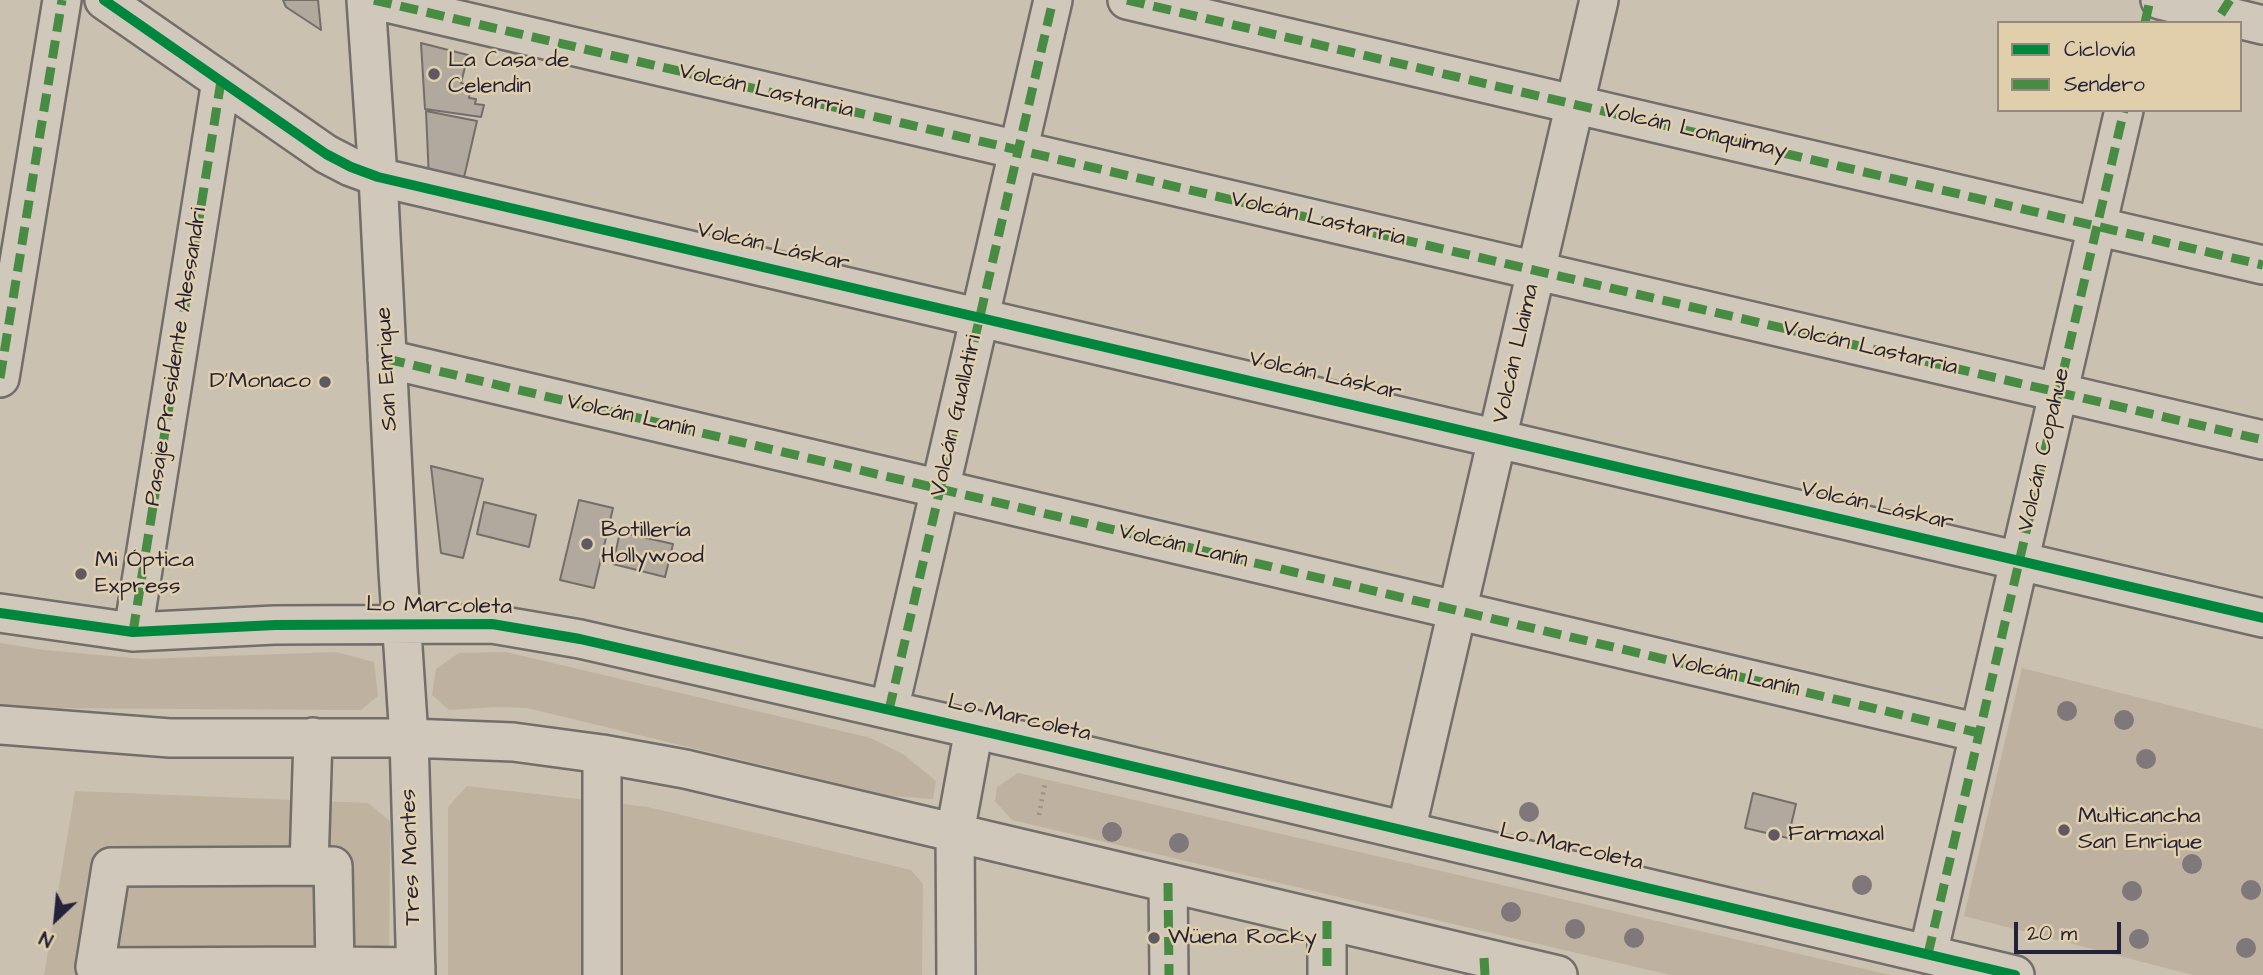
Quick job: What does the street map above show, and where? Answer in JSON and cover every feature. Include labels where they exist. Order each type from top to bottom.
[{"type":"street","points":[[0,377],[62,0]]},
{"type":"street","name":"Volcán Láskar","points":[[104,0],[326,154],[378,177],[2263,618]]},
{"type":"street","name":"San Enrique","points":[[366,0],[409,738]]},
{"type":"street","name":"Volcán Lastarria","points":[[373,0],[2263,440]]},
{"type":"street","name":"Volcán Guallatiri","points":[[889,710],[1053,0]]},
{"type":"street","name":"Volcán Lonquimay","points":[[1127,0],[2263,265]]},
{"type":"street","name":"Volcán Llaima","points":[[1406,831],[1599,0]]},
{"type":"street","points":[[2145,21],[2150,0]]},
{"type":"street","points":[[2160,0],[2226,7],[2263,25]]},
{"type":"street","name":"Pasaje Presidente Alessandri","points":[[134,632],[222,81]]},
{"type":"street","name":"Volcán Copahue","points":[[1928,954],[2124,112]]},
{"type":"street","name":"Volcán Lanín","points":[[387,359],[1979,733]]},
{"type":"street","name":"Lo Marcoleta","points":[[0,613],[134,632],[275,625],[492,624],[580,639],[1051,747],[2015,975]]},
{"type":"street","points":[[0,725],[170,738],[409,738],[513,742],[602,754],[685,769],[1327,921],[1484,966],[1558,975]]},
{"type":"street","points":[[956,975],[955,832],[974,729]]},
{"type":"street","points":[[309,866],[313,737]]},
{"type":"street","name":"Tres Montes","points":[[409,738],[416,971]]},
{"type":"street","points":[[602,754],[603,975]]},
{"type":"street","points":[[335,971],[333,866],[111,867],[95,967],[335,971],[416,971]]},
{"type":"street","points":[[1168,883],[1169,975]]},
{"type":"street","points":[[1327,921],[1327,975]]},
{"type":"path","points":[[1032,851],[1051,747]]},
{"type":"shaded area","points":[[0,643],[143,659],[336,652],[374,662],[378,696],[361,710],[27,708],[0,704]]},
{"type":"shaded area","points":[[506,652],[871,738],[903,754],[936,781],[933,799],[891,796],[527,708],[449,710],[432,695],[436,669],[459,653]]},
{"type":"shaded area","points":[[2022,668],[2263,729],[2263,975],[2193,975],[1964,916]]},
{"type":"shaded area","points":[[1018,773],[1890,975],[1670,975],[1012,820],[995,801],[997,787]]},
{"type":"shaded area","points":[[467,786],[648,807],[911,870],[923,884],[922,975],[448,975],[448,807]]},
{"type":"shaded area","points":[[75,791],[368,803],[390,821],[389,975],[44,975]]},
{"type":"building","points":[[283,0],[318,0],[321,30],[286,7]]},
{"type":"building","points":[[421,43],[468,55],[461,83],[471,86],[469,98],[476,99],[475,104],[484,105],[481,117],[425,109]]},
{"type":"building","points":[[426,111],[477,121],[462,186],[429,180]]},
{"type":"building","points":[[431,466],[483,479],[463,558],[441,553]]},
{"type":"building","name":"Botillería Hollywood","points":[[579,500],[613,508],[594,588],[560,580]]},
{"type":"building","points":[[484,502],[536,515],[529,547],[477,534]]},
{"type":"building","points":[[620,532],[673,544],[665,577],[613,564]]},
{"type":"building","points":[[1753,793],[1796,804],[1788,838],[1745,828]]},
{"type":"marked path","points":[[0,378],[62,0]]},
{"type":"marked path","points":[[374,0],[2263,440]]},
{"type":"marked path","points":[[889,710],[1053,0]]},
{"type":"marked path","points":[[1127,0],[2263,265]]},
{"type":"marked path","points":[[2145,21],[2150,0]]},
{"type":"marked path","points":[[2221,14],[2230,0]]},
{"type":"marked path","points":[[133,632],[221,81]]},
{"type":"marked path","points":[[1928,954],[2124,112]]},
{"type":"marked path","points":[[387,359],[1979,733]]},
{"type":"marked path","points":[[1168,883],[1169,975]]},
{"type":"marked path","points":[[1327,921],[1327,975]]},
{"type":"marked path","points":[[1484,958],[1485,975]]},
{"type":"cycle path","points":[[104,0],[326,154],[378,177],[2263,618]]},
{"type":"cycle path","points":[[0,613],[133,632],[275,625],[492,624],[580,639],[1051,747],[2015,975]]},
{"type":"place","name":"La Casa de Celendin","points":[[434,74]]},
{"type":"place","name":"D'Monaco","points":[[325,382]]},
{"type":"place","name":"Botillería Hollywood","points":[[587,544]]},
{"type":"place","name":"Mi Óptica Express","points":[[81,574]]},
{"type":"place","name":"Multicancha San Enrique","points":[[2064,830]]},
{"type":"place","name":"Farmaxal","points":[[1774,835]]},
{"type":"place","name":"Wüena Rocky","points":[[1154,938]]}]
